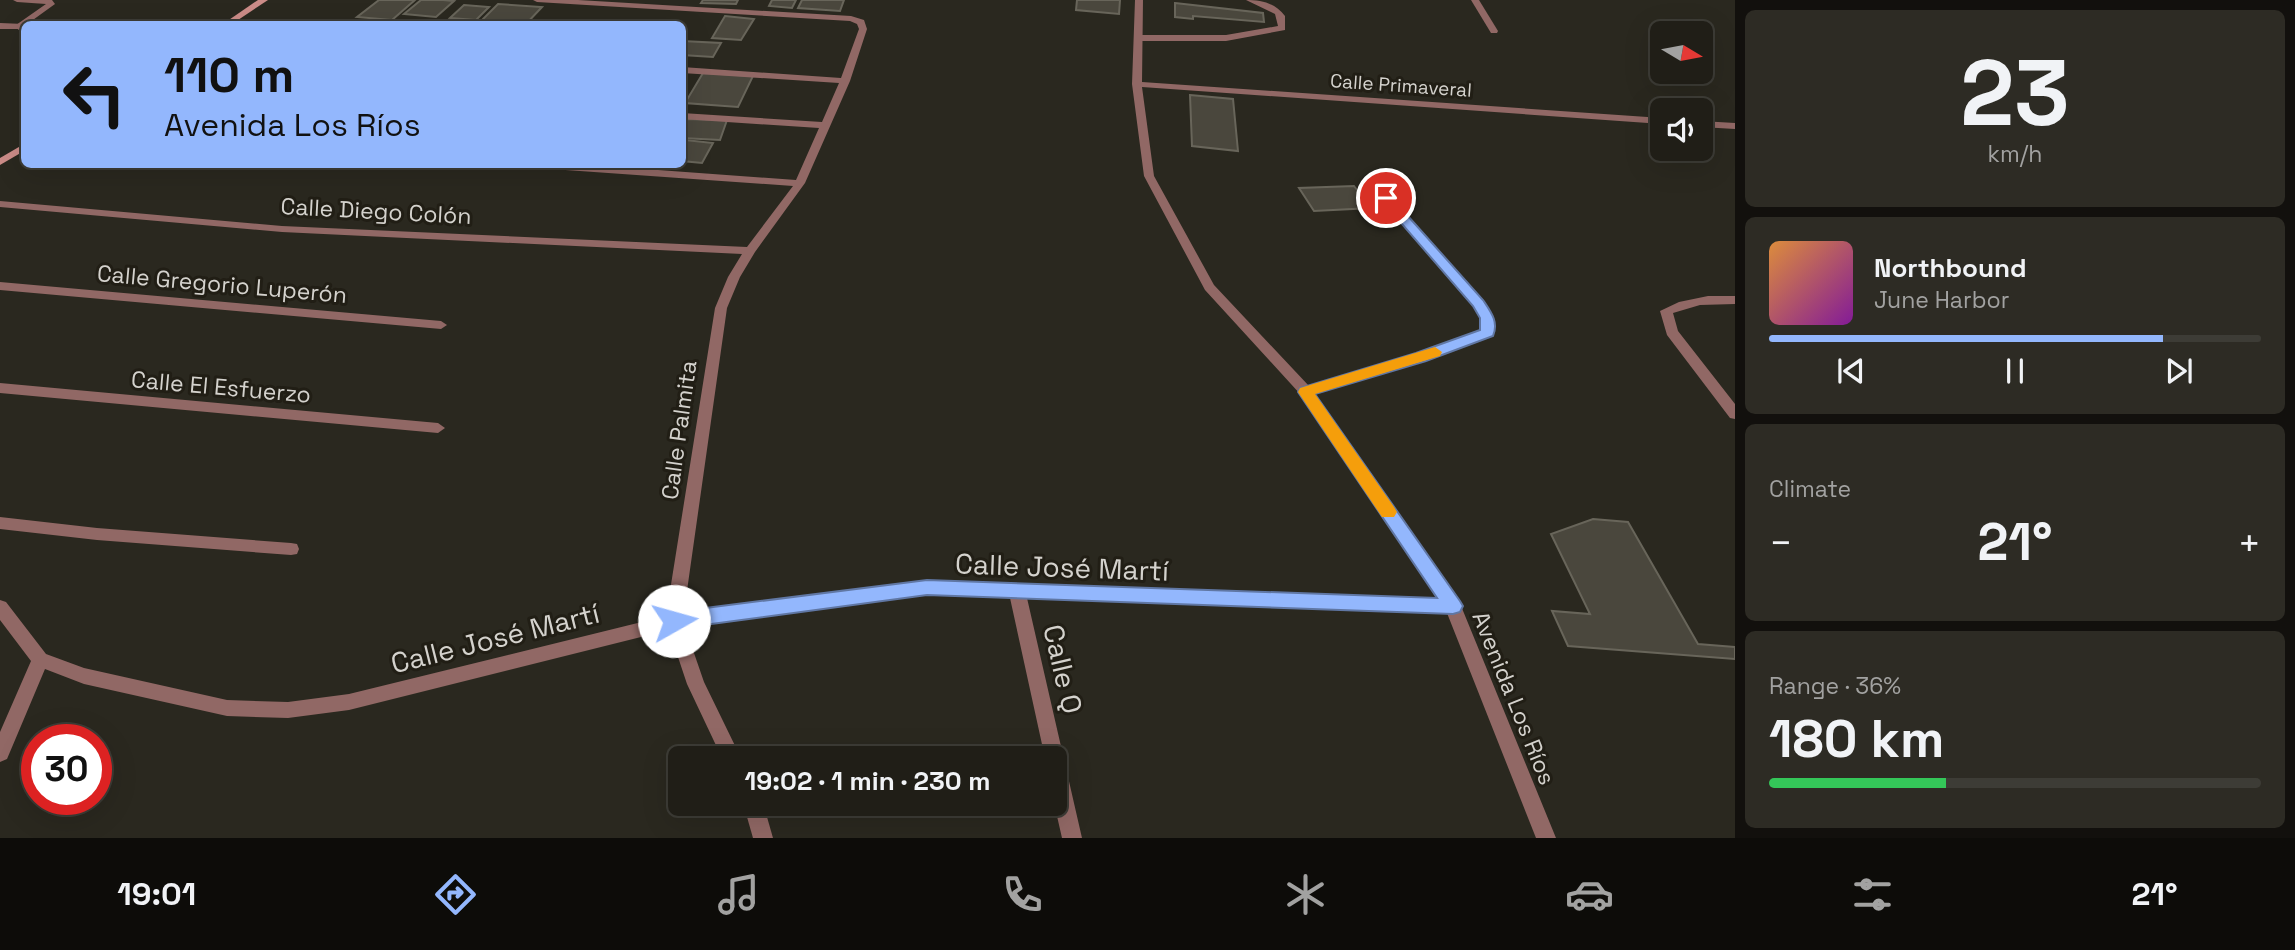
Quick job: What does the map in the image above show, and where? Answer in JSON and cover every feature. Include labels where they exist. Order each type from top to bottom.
[{"type":"street","points":[[18,0],[48,1],[51,4],[30,21]]},
{"type":"street","points":[[232,21],[264,0]]},
{"type":"street","name":"Calle Palmita","points":[[537,0],[861,22],[863,29],[845,81],[800,183],[750,251],[734,277],[722,308],[674,621],[696,684],[726,746]]},
{"type":"street","name":"Avenida Los Ríos","points":[[1139,0],[1137,84],[1149,176],[1209,287],[1306,392],[1453,606],[1546,838]]},
{"type":"street","points":[[1139,38],[1226,38],[1282,28],[1284,20],[1280,13],[1265,4],[1250,0]]},
{"type":"street","points":[[1475,0],[1493,31]]},
{"type":"street","points":[[0,26],[21,27]]},
{"type":"street","points":[[686,70],[845,81]]},
{"type":"street","name":"Calle Primaveral","points":[[1137,84],[1650,120]]},
{"type":"street","points":[[686,116],[825,125]]},
{"type":"street","points":[[1713,125],[1735,127]]},
{"type":"street","points":[[0,162],[21,149]]},
{"type":"street","points":[[581,168],[800,183]]},
{"type":"street","points":[[1306,392],[1421,357],[1488,333],[1487,318],[1478,303],[1370,179]]},
{"type":"street","name":"Calle Diego Colón","points":[[0,204],[282,229],[750,251]]},
{"type":"street","name":"Calle Gregorio Luperón","points":[[0,286],[441,325]]},
{"type":"street","points":[[1735,300],[1686,302],[1667,311],[1672,332],[1735,414]]},
{"type":"street","name":"Calle El Esfuerzo","points":[[0,388],[438,428]]},
{"type":"street","points":[[0,523],[97,534],[290,549]]},
{"type":"street","name":"Calle José Martí","points":[[40,660],[85,676],[226,708],[288,710],[349,702],[674,621],[927,588],[1453,606]]},
{"type":"street","name":"Calle Q","points":[[1017,592],[1051,746]]},
{"type":"street","points":[[0,607],[40,660],[0,753]]},
{"type":"street","points":[[757,816],[763,838]]},
{"type":"street","points":[[1067,816],[1072,838]]},
{"type":"building","points":[[379,0],[415,0],[392,20],[357,17]]},
{"type":"building","points":[[421,0],[454,1],[436,17],[404,14]]},
{"type":"building","points":[[703,0],[738,0],[736,4],[701,3]]},
{"type":"building","points":[[772,0],[796,0],[792,8],[769,6]]},
{"type":"building","points":[[802,0],[844,0],[840,11],[798,8]]},
{"type":"building","points":[[1077,0],[1120,0],[1119,14],[1076,10]]},
{"type":"building","points":[[1175,3],[1263,13],[1264,22],[1175,17]]},
{"type":"building","points":[[498,4],[542,7],[529,21],[481,21]]},
{"type":"building","points":[[464,5],[489,7],[476,20],[450,18]]},
{"type":"building","points":[[725,16],[754,19],[741,40],[712,38]]},
{"type":"building","points":[[686,41],[721,43],[713,57],[686,55]]},
{"type":"building","points":[[703,73],[753,76],[738,107],[686,101]]},
{"type":"building","points":[[1190,95],[1233,99],[1238,151],[1192,146]]},
{"type":"building","points":[[686,119],[727,120],[720,140],[686,138]]},
{"type":"building","points":[[686,140],[713,143],[702,163],[686,161]]},
{"type":"building","points":[[1354,186],[1371,208],[1314,211],[1299,188]]},
{"type":"building","points":[[1593,519],[1628,522],[1698,644],[1735,647],[1735,659],[1568,646],[1552,611],[1590,614],[1551,534]]},
{"type":"slow traffic","points":[[1388,512],[1306,392],[1435,352]]},
{"type":"route","points":[[674,621],[927,588],[1453,606],[1306,392],[1421,357],[1488,333],[1487,318],[1478,303],[1386,198]]}]
